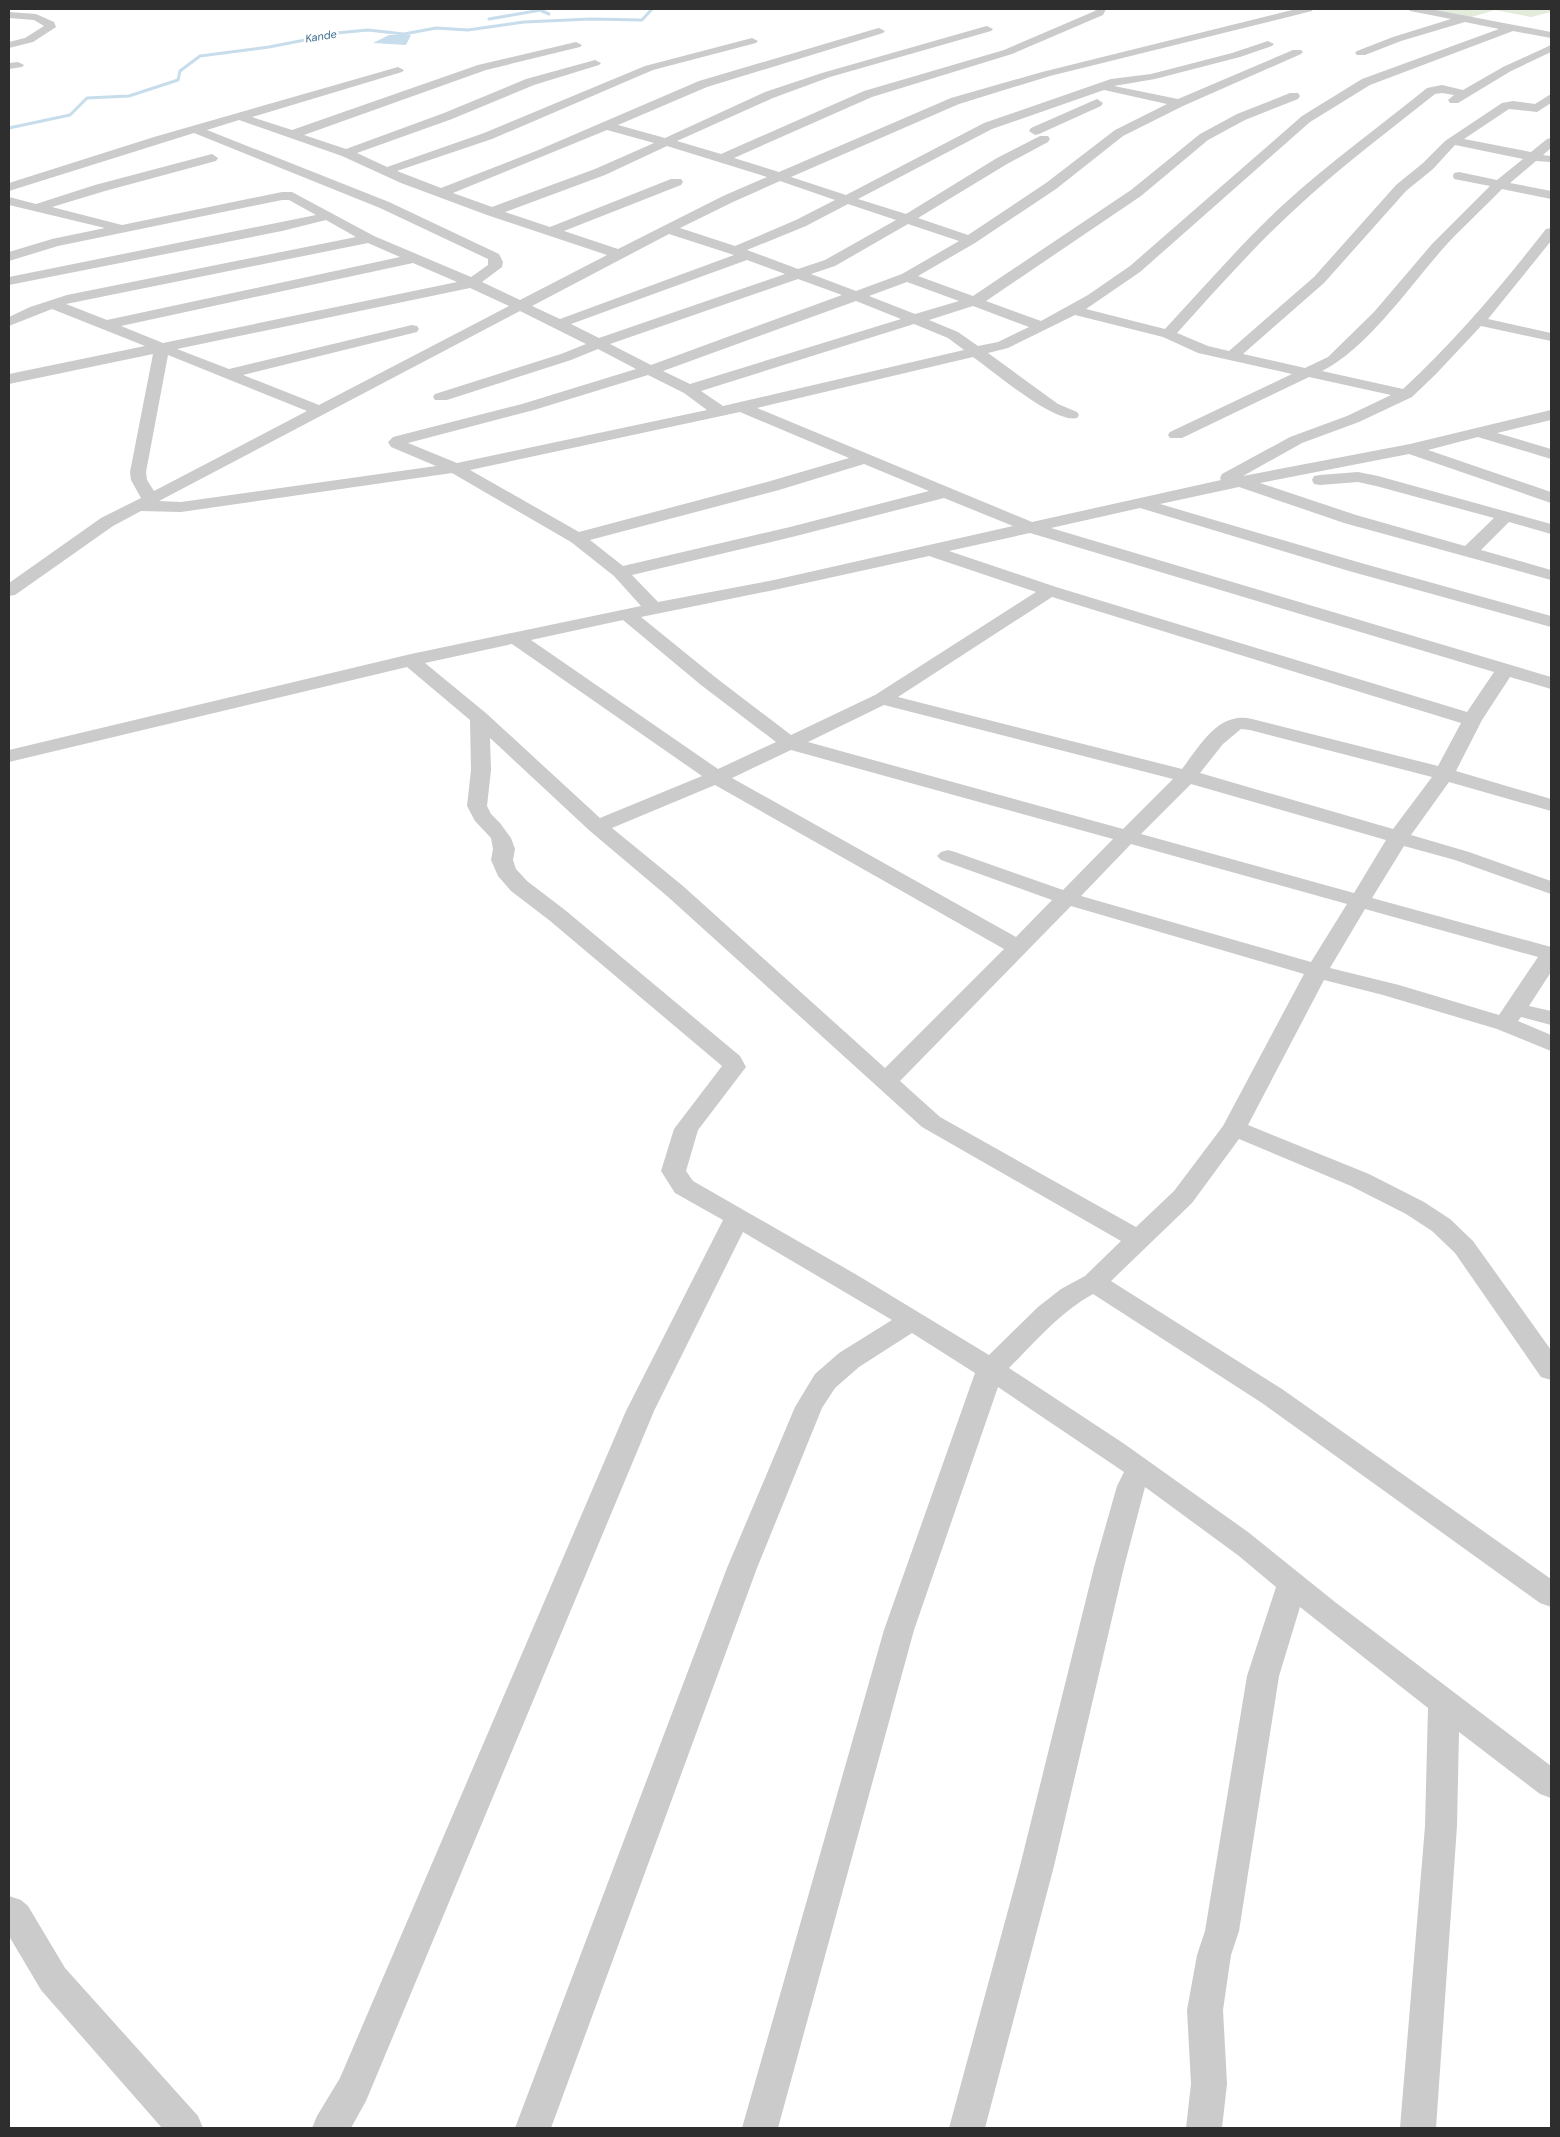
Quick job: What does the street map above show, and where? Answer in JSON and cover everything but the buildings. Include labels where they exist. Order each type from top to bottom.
[{"type":"street","points":[[9,13],[26,9]]},
{"type":"street","points":[[722,158],[868,94],[1008,52],[1099,13],[1101,9]]},
{"type":"street","points":[[9,591],[107,522],[619,254],[780,176],[955,101],[1046,74],[1308,9]]},
{"type":"street","points":[[1414,9],[1551,35]]},
{"type":"street","points":[[9,13],[36,17],[50,24],[50,27],[29,40],[9,46]]},
{"type":"street","points":[[1361,53],[1468,18]]},
{"type":"street","points":[[144,503],[181,507],[455,468],[741,408],[1002,345],[1074,310],[1158,250],[1172,235],[1306,119],[1366,82],[1511,28]]},
{"type":"street","points":[[492,212],[600,172],[664,141],[793,86],[987,29]]},
{"type":"street","points":[[441,193],[540,154],[703,84],[879,31]]},
{"type":"street","points":[[386,171],[488,136],[649,68],[752,41]]},
{"type":"street","points":[[559,324],[741,253],[988,126],[1120,81],[1151,77],[1236,55],[1268,44]]},
{"type":"street","points":[[291,135],[482,67],[576,45]]},
{"type":"street","points":[[1168,334],[1286,210],[1431,91],[1442,89],[1459,97],[1507,69],[1551,48]]},
{"type":"street","points":[[9,55],[37,50]]},
{"type":"street","points":[[654,609],[620,572],[578,538],[455,468],[396,444],[396,442],[528,407],[650,370],[907,277],[970,240],[1051,186],[1119,133],[1179,103],[1297,52]]},
{"type":"street","points":[[346,153],[448,116],[530,82],[595,63]]},
{"type":"street","points":[[9,187],[149,143],[398,70]]},
{"type":"street","points":[[1046,74],[1179,103]]},
{"type":"street","points":[[441,397],[566,357],[598,343],[830,263],[951,194],[1039,135],[1123,92]]},
{"type":"street","points":[[689,390],[715,380],[974,301],[1030,266],[1082,228],[1136,193],[1204,137],[1241,117],[1294,96]]},
{"type":"street","points":[[1231,356],[1319,280],[1401,188],[1428,166],[1453,141],[1506,106],[1537,108],[1551,98]]},
{"type":"street","points":[[241,117],[346,153],[386,171],[492,212],[619,254]]},
{"type":"street","points":[[605,125],[780,176],[970,240]]},
{"type":"street","points":[[9,379],[472,282],[494,267],[496,262],[494,257],[424,222],[379,202],[197,130]]},
{"type":"street","points":[[1453,141],[1551,160]]},
{"type":"street","points":[[1176,435],[1333,360],[1379,315],[1437,247],[1500,184],[1551,142]]},
{"type":"street","points":[[36,208],[100,188],[212,158]]},
{"type":"street","points":[[1459,176],[1551,195]]},
{"type":"street","points":[[552,231],[676,182]]},
{"type":"street","points":[[9,257],[57,242],[292,196],[369,240],[472,282],[598,343],[689,390],[721,412]]},
{"type":"street","points":[[9,201],[124,229]]},
{"type":"street","points":[[9,281],[282,227],[326,216]]},
{"type":"street","points":[[668,229],[741,253],[857,296],[953,336],[976,350],[982,358],[1052,407],[1071,415]]},
{"type":"street","points":[[1208,488],[1296,440],[1353,419],[1406,394],[1431,371],[1478,321],[1551,232]]},
{"type":"street","points":[[9,322],[53,304],[77,298],[369,240]]},
{"type":"street","points":[[106,325],[414,258]]},
{"type":"street","points":[[907,277],[1042,327]]},
{"type":"street","points":[[53,304],[320,411]]},
{"type":"street","points":[[1074,310],[1168,334],[1203,350],[1406,394]]},
{"type":"street","points":[[1478,321],[1550,335]]},
{"type":"street","points":[[227,374],[412,329]]},
{"type":"street","points":[[144,503],[138,472],[162,348]]},
{"type":"street","points":[[741,408],[866,458],[1029,527],[1551,683]]},
{"type":"street","points":[[9,756],[411,660],[774,585],[1208,488],[1410,449],[1551,416]]},
{"type":"street","points":[[1480,432],[1551,454]]},
{"type":"street","points":[[1410,449],[1551,498]]},
{"type":"street","points":[[578,538],[773,486],[866,458]]},
{"type":"street","points":[[1294,501],[1304,485],[1318,480],[1358,477],[1551,529]]},
{"type":"street","points":[[1242,482],[1350,519],[1551,575]]},
{"type":"street","points":[[620,572],[792,532],[946,492]]},
{"type":"street","points":[[1141,503],[1337,562],[1551,622]]},
{"type":"street","points":[[1469,552],[1506,516]]},
{"type":"street","points":[[929,550],[1050,591],[1472,720]]},
{"type":"street","points":[[597,827],[716,777],[882,698],[1050,591]]},
{"type":"street","points":[[627,614],[708,682],[789,743],[1551,955],[1510,1017]]},
{"type":"street","points":[[516,638],[716,777],[1018,948]]},
{"type":"street","points":[[411,660],[480,718],[597,827],[675,891],[931,1122],[1138,1240]]},
{"type":"street","points":[[760,2128],[899,1630],[990,1370],[1047,1314],[1070,1295],[1094,1282],[1183,1197],[1234,1128],[1317,971],[1358,901],[1397,839],[1444,774],[1472,720],[1506,669]]},
{"type":"street","points":[[882,698],[1187,776],[1397,839],[1462,856],[1551,888]]},
{"type":"street","points":[[480,718],[482,770],[477,806],[482,816],[501,838],[504,849],[502,860],[506,871],[519,886],[557,915],[732,1061],[734,1067],[727,1078],[686,1129],[677,1155],[674,1171],[684,1187],[911,1321],[990,1370],[1113,1451],[1241,1542],[1444,1705],[1551,1784]]},
{"type":"street","points":[[886,1082],[1187,776],[1219,737],[1229,728],[1242,723],[1444,774],[1551,805]]},
{"type":"street","points":[[948,856],[1066,898],[1317,971],[1510,1017],[1551,1018]]},
{"type":"street","points":[[1510,1017],[1551,1044]]},
{"type":"street","points":[[1234,1128],[1360,1180],[1415,1208],[1441,1225],[1464,1247],[1548,1361]]},
{"type":"street","points":[[330,2128],[343,2110],[358,2080],[367,2054],[640,1412],[737,1217]]},
{"type":"street","points":[[1094,1282],[1279,1402],[1551,1595]]},
{"type":"street","points":[[533,2128],[742,1568],[809,1407],[825,1381],[849,1360],[911,1321]]},
{"type":"street","points":[[967,2128],[1037,1866],[1109,1567],[1131,1486],[1139,1470]]},
{"type":"street","points":[[1204,2128],[1209,2084],[1205,2010],[1214,1955],[1222,1930],[1263,1676],[1292,1584]]},
{"type":"street","points":[[1418,2128],[1441,1826],[1444,1705]]},
{"type":"street","points":[[9,1911],[16,1917],[53,1979],[185,2128]]},
{"type":"green space","points":[[1438,9],[1551,9],[1551,12],[1531,17],[1495,10],[1468,18],[1426,11]]},
{"type":"water","points":[[389,35],[411,35],[406,45],[373,43]]},
{"type":"waterway","name":"Kande","points":[[9,128],[70,115],[87,98],[129,96],[178,80],[180,71],[200,56],[269,47],[305,40],[315,35],[368,30],[404,34],[436,28],[468,30],[524,22],[591,19],[642,20],[652,9]]},
{"type":"waterway","points":[[489,19],[541,10],[549,14],[542,11]]}]
